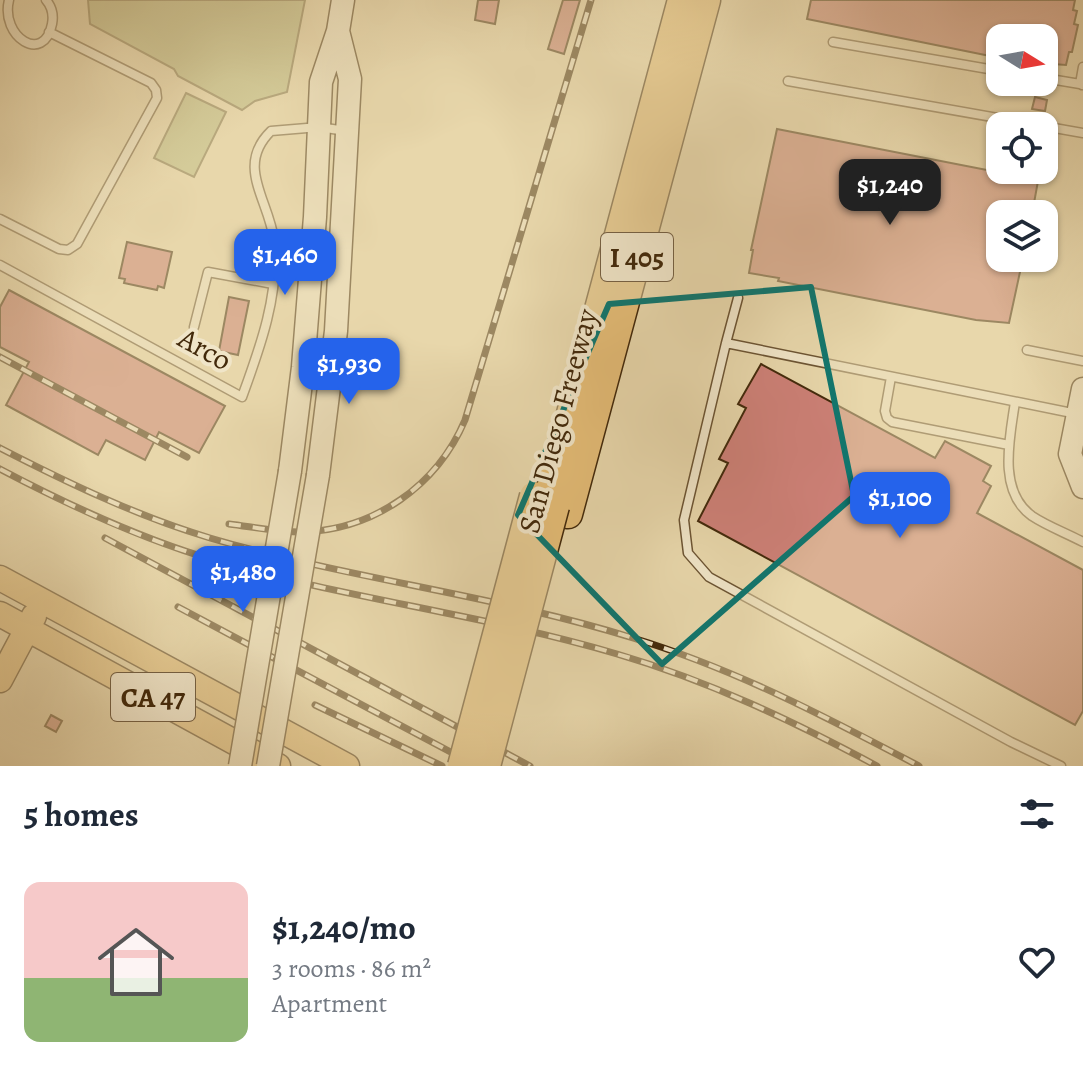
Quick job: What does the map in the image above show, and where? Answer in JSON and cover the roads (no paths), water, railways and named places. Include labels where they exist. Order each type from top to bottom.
[{"type":"highway","name":"San Diego Freeway","points":[[501,766],[551,505],[667,0]]},
{"type":"highway","points":[[486,766],[682,0]]},
{"type":"highway","points":[[475,766],[691,0]]},
{"type":"highway","name":"San Diego Freeway","points":[[462,766],[551,505],[706,0]]},
{"type":"main road","points":[[240,766],[290,471],[303,367],[321,82],[338,31],[343,0]]},
{"type":"main road","points":[[268,766],[318,475],[336,331],[350,79],[338,31]]},
{"type":"main road","points":[[1082,487],[1070,454],[1083,389]]},
{"type":"main road","name":"CA 47","points":[[0,578],[347,766]]},
{"type":"main road","points":[[0,680],[43,599]]},
{"type":"main road","name":"CA 47","points":[[0,614],[278,766]]},
{"type":"lane","points":[[9,0],[3,8],[1,21],[6,34],[17,43],[30,45],[43,40],[49,32],[54,15],[46,0]]},
{"type":"lane","points":[[0,219],[59,249],[68,250],[77,244],[157,98],[151,83],[49,32]]},
{"type":"lane","points":[[833,42],[986,69]]},
{"type":"lane","points":[[1058,81],[1081,85],[1083,67]]},
{"type":"lane","points":[[788,81],[1083,133]]},
{"type":"lane","name":"Arco","points":[[0,265],[242,397],[257,356],[273,284],[274,238],[255,174],[254,155],[261,140],[271,131],[319,127],[347,131]]},
{"type":"lane","points":[[194,327],[208,272],[273,284]]},
{"type":"lane","points":[[738,298],[684,520],[688,553],[709,577],[1011,742],[1061,766]]},
{"type":"lane","points":[[726,343],[1078,414]]},
{"type":"lane","points":[[1027,350],[1083,361]]},
{"type":"lane","points":[[891,377],[885,411],[892,422],[1009,445]]},
{"type":"lane","points":[[1015,402],[1007,457],[1018,502],[1031,515],[1083,542]]},
{"type":"railway","points":[[229,524],[302,532],[354,523],[400,500],[438,465],[453,444],[465,420],[591,0]]},
{"type":"railway","points":[[0,357],[187,457]]},
{"type":"railway","points":[[0,448],[103,498],[210,538],[315,565],[528,610],[671,650],[779,695],[919,766]]},
{"type":"railway","points":[[0,469],[106,521],[217,561],[316,586],[518,628],[651,665],[750,703],[877,766]]},
{"type":"railway","points":[[105,538],[530,766]]},
{"type":"railway","points":[[178,607],[477,766]]},
{"type":"railway","points":[[315,705],[442,766]]}]
